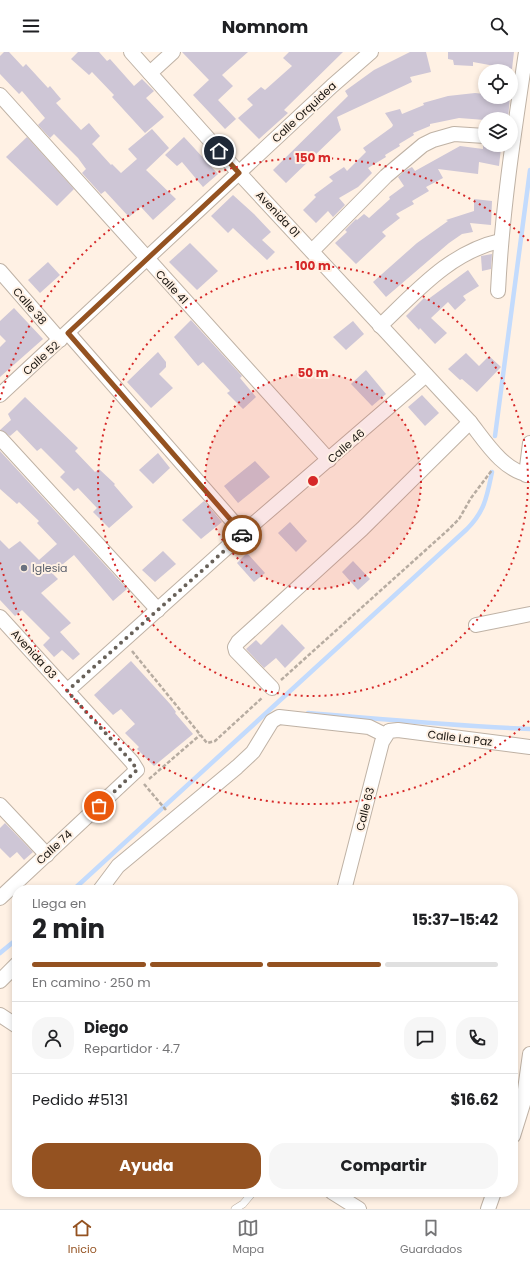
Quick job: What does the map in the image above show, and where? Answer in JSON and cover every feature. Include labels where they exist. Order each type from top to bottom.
[{"type":"street","name":"Avenida 01","points":[[131,52],[239,173],[470,422],[490,449],[501,460],[528,475]]},
{"type":"street","points":[[150,73],[173,52]]},
{"type":"street","name":"Calle Orquidea","points":[[239,173],[332,86],[371,52]]},
{"type":"street","points":[[516,112],[526,52]]},
{"type":"street","name":"Calle 41","points":[[0,95],[147,260],[329,460]]},
{"type":"street","points":[[312,251],[386,176],[423,145],[433,140],[454,134],[478,136]]},
{"type":"street","points":[[498,291],[500,241],[510,152]]},
{"type":"street","name":"Calle 52","points":[[0,395],[239,173]]},
{"type":"street","points":[[380,326],[440,270],[462,255],[489,243],[500,241]]},
{"type":"street","name":"Calle 38","points":[[0,271],[64,337],[243,534]]},
{"type":"street","name":"Calle 46","points":[[67,691],[243,534],[426,375]]},
{"type":"street","points":[[272,688],[236,651],[235,647],[238,642],[362,529],[470,422]]},
{"type":"street","points":[[0,438],[158,610]]},
{"type":"street","points":[[528,475],[530,443]]},
{"type":"street","points":[[476,624],[530,614]]},
{"type":"street","name":"Avenida 03","points":[[0,617],[135,766]]},
{"type":"street","name":"Calle La Paz","points":[[104,885],[118,866],[237,767],[252,752],[272,721],[279,717],[369,727],[387,733],[398,730],[530,747]]},
{"type":"street","name":"Calle 63","points":[[345,885],[382,742],[387,733]]},
{"type":"street","name":"Calle 74","points":[[14,885],[135,766]]},
{"type":"street","points":[[0,805],[46,855]]},
{"type":"street","name":"Calle 74","points":[[0,898],[12,887]]},
{"type":"street","points":[[0,981],[12,969]]},
{"type":"street","points":[[0,1015],[12,1023]]},
{"type":"street","points":[[518,1118],[522,1103],[530,1054]]},
{"type":"street","points":[[340,1197],[359,1209]]},
{"type":"street","points":[[488,1209],[492,1197]]},
{"type":"lane","points":[[235,1209],[243,1204],[249,1197]]},
{"type":"path","points":[[124,641],[207,743],[215,741],[448,530],[459,519],[471,498],[501,460]]},
{"type":"path","points":[[144,784],[200,735]]},
{"type":"path","points":[[135,766],[144,784],[170,814]]},
{"type":"building","points":[[4,52],[9,52],[23,67],[26,64],[48,88],[50,86],[61,99],[56,103],[81,130],[89,123],[100,136],[92,144],[111,165],[112,164],[121,173],[137,159],[128,149],[152,129],[169,148],[146,170],[176,199],[153,220],[141,207],[129,217],[105,191],[101,194],[82,173],[86,169],[78,158],[54,134],[50,138],[38,125],[45,118],[22,91],[19,94],[0,74],[0,56]]},
{"type":"building","points":[[78,52],[99,52],[107,61],[110,59],[134,86],[142,79],[154,91],[146,98],[164,117],[145,133],[112,97],[114,95],[92,72],[89,75],[71,59]]},
{"type":"building","points":[[182,52],[248,52],[222,75],[233,86],[218,100],[236,119],[225,129],[193,95],[209,80]]},
{"type":"building","points":[[289,52],[343,52],[284,110],[288,113],[259,139],[238,118],[253,105],[247,99],[261,87],[265,90],[292,66],[283,58]]},
{"type":"building","points":[[410,52],[426,52],[431,72],[410,77],[412,82],[337,117],[341,130],[286,183],[273,170],[348,96],[345,91],[374,70]]},
{"type":"building","points":[[448,52],[514,52],[513,64],[484,64],[473,62],[473,66],[454,65],[453,60],[448,59]]},
{"type":"building","points":[[478,93],[478,104],[509,104],[509,112],[478,112],[478,119],[459,118],[430,124],[430,126],[413,133],[414,135],[399,144],[400,146],[385,155],[386,157],[368,168],[372,173],[358,187],[339,198],[345,205],[333,217],[328,211],[316,223],[303,210],[316,197],[314,195],[333,181],[329,177],[344,167],[347,171],[366,152],[363,148],[392,127],[393,125],[385,113],[400,109],[402,114],[424,105],[423,103],[448,96]]},
{"type":"building","points":[[27,137],[74,189],[57,206],[6,157]]},
{"type":"building","points":[[184,137],[218,174],[203,187],[182,162],[177,166],[165,155]]},
{"type":"building","points":[[460,146],[478,148],[478,152],[501,152],[499,166],[479,162],[478,174],[438,169],[443,178],[426,187],[429,191],[412,201],[414,204],[396,214],[400,218],[382,232],[386,236],[356,264],[335,243],[347,232],[345,230],[356,219],[357,220],[364,214],[369,218],[390,199],[389,197],[404,186],[398,177],[406,170],[412,167],[415,171]]},
{"type":"building","points":[[233,195],[271,232],[262,240],[275,252],[267,260],[233,228],[228,233],[211,216]]},
{"type":"building","points":[[474,199],[492,201],[491,225],[470,223],[473,232],[462,234],[449,243],[386,297],[373,282],[417,243],[448,221],[446,220],[474,211]]},
{"type":"building","points":[[190,243],[218,271],[197,290],[169,262]]},
{"type":"building","points":[[492,254],[491,269],[482,271],[481,256]]},
{"type":"building","points":[[48,262],[60,275],[40,293],[28,280]]},
{"type":"building","points":[[468,270],[479,286],[463,296],[466,300],[455,310],[448,302],[431,318],[447,333],[435,344],[406,316],[424,298],[427,300]]},
{"type":"building","points":[[14,308],[43,339],[0,377],[0,347],[6,341],[0,335],[0,321]]},
{"type":"building","points":[[191,320],[242,376],[240,378],[256,397],[243,409],[227,393],[230,391],[203,362],[198,366],[174,337]]},
{"type":"building","points":[[353,321],[364,334],[346,350],[333,337]]},
{"type":"building","points":[[158,352],[166,362],[166,367],[159,374],[173,388],[151,408],[127,382]]},
{"type":"building","points":[[466,353],[479,366],[489,356],[501,367],[477,392],[448,369]]},
{"type":"building","points":[[366,370],[386,394],[372,406],[351,384]]},
{"type":"building","points":[[422,395],[439,413],[425,426],[408,407]]},
{"type":"building","points":[[25,397],[78,448],[75,451],[95,472],[99,469],[115,484],[114,485],[133,507],[109,528],[93,512],[97,508],[78,488],[74,491],[60,477],[65,472],[41,448],[37,451],[17,430],[10,436],[0,430],[11,420],[8,414]]},
{"type":"building","points":[[0,451],[127,589],[113,601],[74,555],[52,573],[58,579],[41,593],[71,623],[60,632],[80,654],[73,660],[62,650],[54,657],[43,645],[50,638],[22,610],[15,616],[0,600],[0,540],[9,549],[20,541],[39,560],[57,544],[37,523],[39,521],[19,502],[17,504],[0,489]]},
{"type":"building","points":[[158,453],[170,468],[153,484],[139,470]]},
{"type":"building","points":[[255,461],[270,477],[238,503],[224,486]]},
{"type":"building","points":[[204,501],[222,522],[201,539],[182,520]]},
{"type":"building","points":[[290,522],[307,541],[296,552],[278,533]]},
{"type":"building","points":[[163,551],[176,564],[155,582],[142,570]]},
{"type":"building","points":[[247,553],[265,573],[254,582],[237,563]]},
{"type":"building","points":[[353,561],[370,579],[358,590],[342,572]]},
{"type":"building","points":[[282,624],[305,648],[285,668],[276,658],[264,668],[246,649],[256,640],[261,645]]},
{"type":"building","points":[[131,661],[171,705],[176,712],[175,713],[193,734],[154,766],[137,749],[139,747],[125,733],[135,724],[121,709],[113,715],[94,695]]},
{"type":"building","points":[[5,823],[33,852],[24,860],[17,852],[10,858],[0,848],[0,828]]},
{"type":"waterway","points":[[495,436],[530,170]]},
{"type":"waterway","points":[[78,885],[467,529],[482,509],[487,496],[492,472]]},
{"type":"waterway","points":[[308,713],[530,729]]},
{"type":"waterway","points":[[0,953],[12,943]]},
{"type":"way so far","points":[[99,806],[137,770],[132,762],[67,691],[242,535]]},
{"type":"place","name":"Iglesia","points":[[24,568]]},
{"type":"route","points":[[219,151],[239,173],[68,333],[243,534],[242,535]]}]
